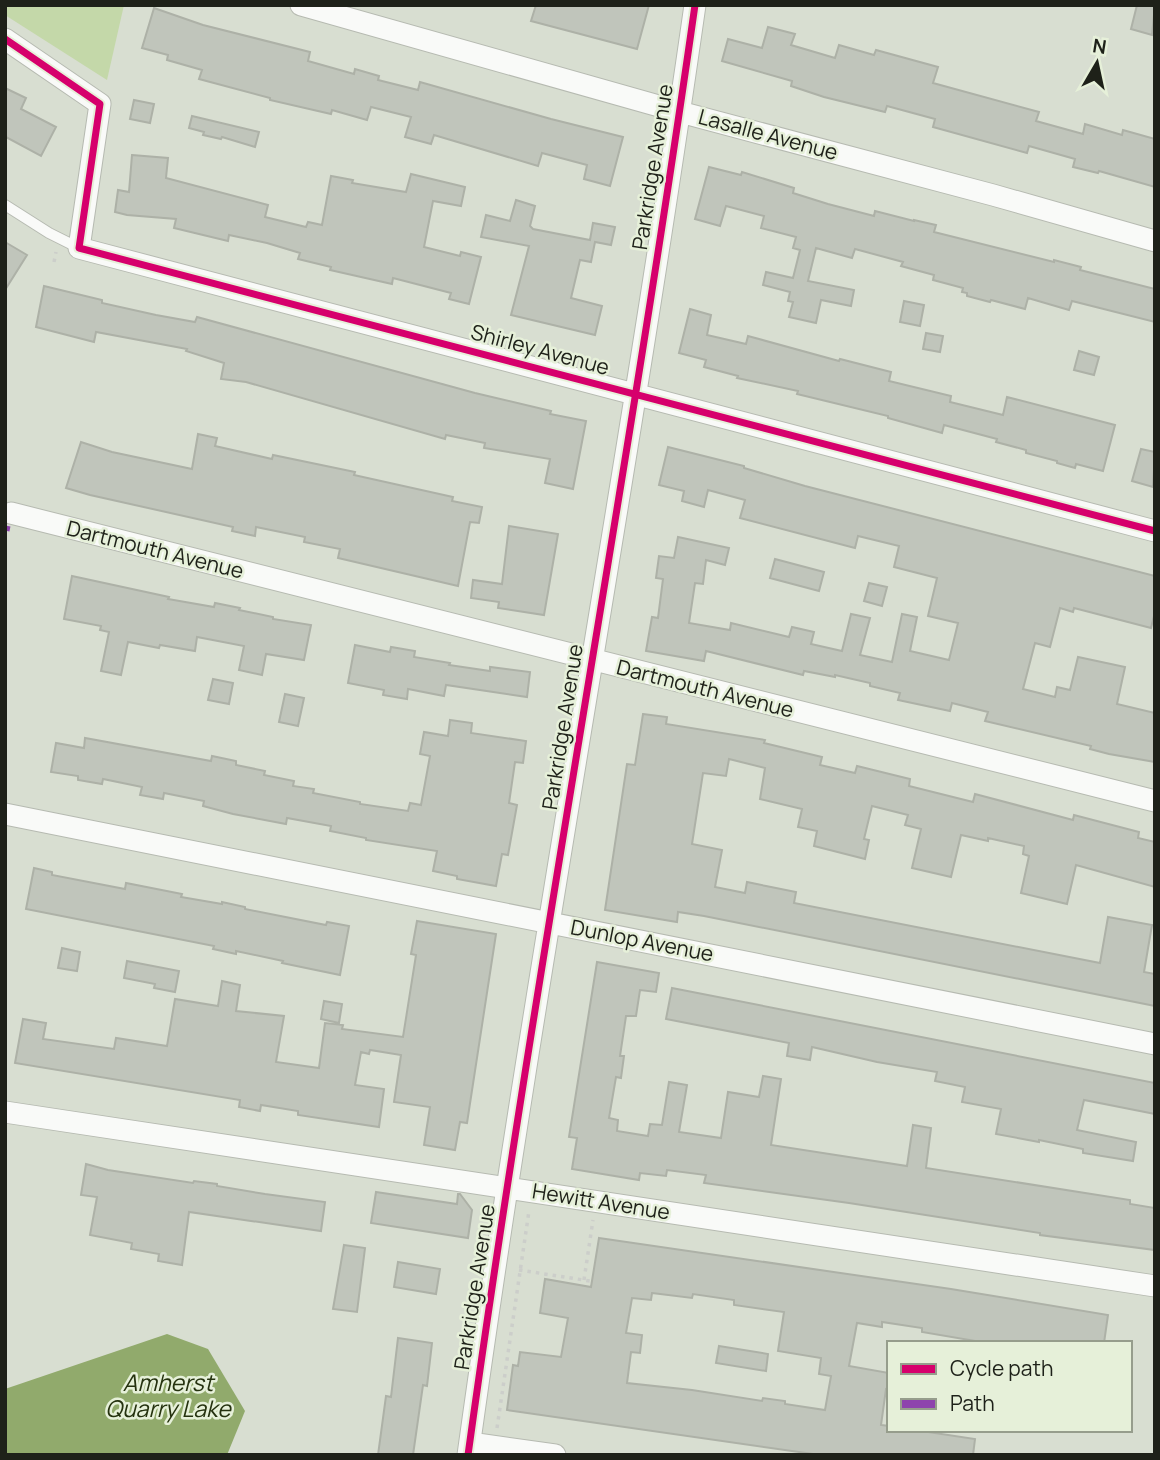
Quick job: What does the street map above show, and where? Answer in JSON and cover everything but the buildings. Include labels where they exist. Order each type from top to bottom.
[{"type":"street","name":"Lasalle Avenue","points":[[301,5],[1155,242]]},
{"type":"street","name":"Parkridge Avenue","points":[[469,1449],[549,923],[695,5]]},
{"type":"street","points":[[5,39],[100,104],[79,247]]},
{"type":"street","name":"Shirley Avenue","points":[[79,247],[1155,531]]},
{"type":"street","name":"Dartmouth Avenue","points":[[11,513],[1155,801]]},
{"type":"street","name":"Dunlop Avenue","points":[[5,814],[1155,1044]]},
{"type":"street","name":"Hewitt Avenue","points":[[5,1112],[1155,1286]]},
{"type":"street","points":[[469,1449],[555,1455]]},
{"type":"lane","points":[[5,205],[49,233],[79,247]]},
{"type":"path","points":[[54,262],[56,250]]},
{"type":"path","points":[[584,1280],[593,1218]]},
{"type":"path","points":[[511,1269],[590,1281]]},
{"type":"shaded area","points":[[5,5],[124,5],[107,80],[5,15]]},
{"type":"water","name":"Amherst Quarry Lake","points":[[167,1334],[208,1349],[245,1411],[227,1455],[5,1455],[5,1389]]},
{"type":"marked path","points":[[7,531],[8,526]]},
{"type":"cycle path","points":[[468,1455],[522,1092],[640,368],[695,5]]},
{"type":"cycle path","points":[[5,39],[100,104],[79,248],[1155,531]]}]
